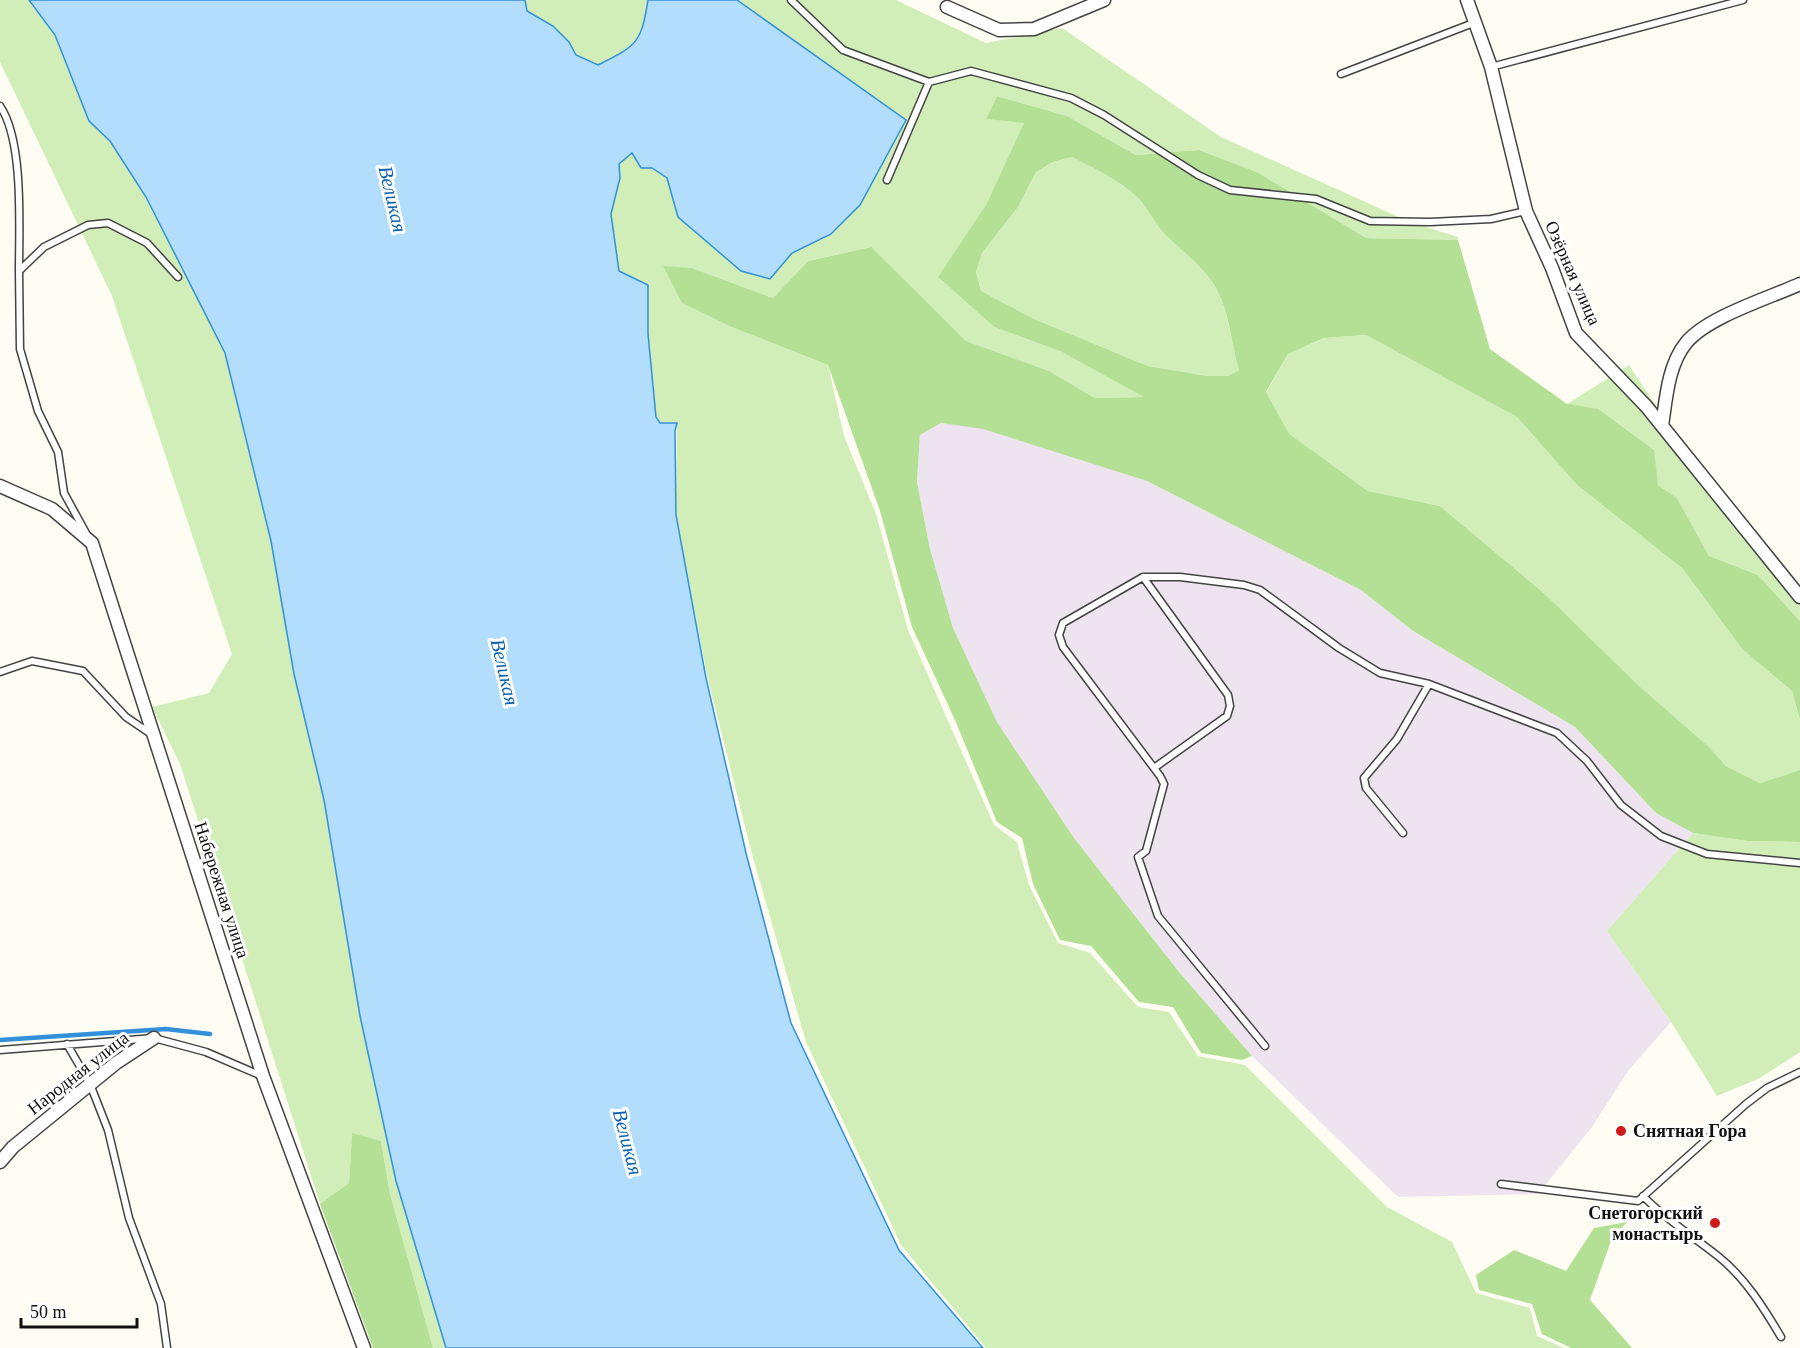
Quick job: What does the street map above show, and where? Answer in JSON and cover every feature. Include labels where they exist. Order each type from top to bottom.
[{"type":"street","points":[[947,7],[999,30],[1035,29],[1104,0]]},
{"type":"street","name":"Озёрная улица","points":[[1467,0],[1477,22],[1491,67],[1526,211],[1552,268],[1576,333],[1662,426],[1800,597]]},
{"type":"street","points":[[1662,426],[1669,378],[1686,343],[1709,323],[1800,284]]},
{"type":"street","points":[[0,486],[52,509],[92,543]]},
{"type":"street","name":"Набережная улица","points":[[92,543],[263,1076],[364,1348]]},
{"type":"street","name":"Народная улица","points":[[0,1162],[13,1147],[90,1084],[154,1038]]},
{"type":"lane","points":[[791,0],[843,50],[929,82],[971,71],[1071,98],[1104,115],[1198,175],[1230,190],[1316,199],[1370,220],[1431,222],[1491,219],[1526,211]]},
{"type":"lane","points":[[1491,67],[1743,0]]},
{"type":"lane","points":[[1341,74],[1477,22]]},
{"type":"lane","points":[[887,180],[929,82]]},
{"type":"lane","points":[[0,106],[9,118],[19,190],[20,349],[38,411],[58,452],[64,493],[92,543]]},
{"type":"lane","points":[[19,271],[44,247],[88,225],[108,223],[147,243],[178,277]]},
{"type":"lane","points":[[1143,577],[1228,695],[1230,706],[1227,716],[1154,768]]},
{"type":"lane","points":[[1265,1046],[1158,916],[1138,857],[1146,851],[1164,784],[1064,647],[1059,635],[1063,623],[1143,577],[1180,577],[1244,585],[1260,590],[1339,648],[1380,673],[1429,684],[1557,733],[1587,761],[1621,805],[1661,836],[1707,854],[1800,863]]},
{"type":"lane","points":[[0,672],[32,662],[83,671],[126,717],[154,736]]},
{"type":"lane","points":[[1404,833],[1366,788],[1364,778],[1397,739],[1429,684]]},
{"type":"lane","points":[[0,1050],[154,1038],[206,1052],[263,1076]]},
{"type":"lane","points":[[67,1044],[90,1084],[108,1130],[129,1218],[161,1304],[167,1348]]},
{"type":"lane","points":[[1501,1184],[1638,1202],[1746,1104],[1767,1088],[1800,1072]]},
{"type":"lane","points":[[1643,1196],[1662,1215],[1721,1259],[1761,1303],[1781,1337]]},
{"type":"shaded area","points":[[941,423],[988,429],[1147,481],[1361,590],[1413,631],[1575,727],[1656,813],[1693,833],[1607,931],[1671,1022],[1628,1071],[1592,1127],[1538,1194],[1398,1197],[1252,1056],[1179,972],[1074,838],[997,722],[953,628],[930,549],[917,482],[920,435]]},
{"type":"green space","points":[[0,0],[29,0],[55,35],[89,121],[110,141],[146,197],[225,353],[271,541],[294,674],[324,800],[360,1016],[396,1181],[446,1348],[433,1348],[390,1194],[381,1141],[352,1134],[349,1183],[320,1204],[180,764],[152,707],[209,693],[232,654],[112,296],[0,62]]},
{"type":"green space","points":[[525,0],[648,0],[643,26],[635,42],[621,53],[598,65],[576,55],[569,42],[553,26],[526,11]]},
{"type":"green space","points":[[737,0],[896,0],[986,43],[1062,28],[1221,137],[1410,222],[1458,237],[1458,240],[1366,238],[1257,172],[1199,150],[1136,155],[1067,116],[997,96],[986,119],[1025,122],[986,205],[939,278],[994,327],[1062,352],[1146,397],[1095,398],[1049,371],[966,341],[870,247],[808,261],[773,298],[692,268],[734,328],[828,365],[844,436],[876,514],[908,630],[994,825],[1017,842],[1029,885],[1058,943],[1090,953],[1138,1007],[1169,1012],[1198,1056],[1245,1065],[1387,1207],[1452,1242],[1476,1293],[1530,1308],[1537,1336],[1564,1348],[986,1348],[901,1245],[806,1042],[752,854],[708,680],[676,515],[677,423],[660,423],[656,417],[648,334],[648,285],[619,271],[611,214],[620,178],[619,164],[632,153],[667,178],[678,217],[741,271],[770,279],[792,253],[831,234],[860,205],[905,120]]},
{"type":"green space","points":[[997,96],[1067,116],[1136,155],[1199,150],[1257,172],[1366,238],[1458,240],[1490,349],[1567,404],[1598,409],[1654,450],[1658,485],[1677,498],[1709,556],[1758,575],[1800,621],[1800,720],[1792,691],[1742,649],[1683,569],[1577,485],[1517,417],[1366,335],[1324,338],[1288,354],[1266,392],[1289,434],[1368,491],[1440,506],[1545,594],[1638,685],[1708,746],[1726,766],[1760,783],[1800,770],[1800,842],[1747,841],[1693,833],[1656,813],[1575,727],[1413,631],[1361,590],[1147,481],[983,429],[941,423],[920,435],[917,482],[930,549],[953,628],[997,722],[1074,838],[1179,972],[1252,1056],[1242,1060],[1201,1053],[1173,1007],[1139,1002],[1091,946],[1060,940],[1033,884],[1022,838],[997,822],[955,720],[912,627],[880,511],[828,365],[734,328],[682,303],[663,266],[692,268],[773,298],[808,261],[871,247],[966,341],[1049,371],[1095,398],[1144,397],[1062,352],[994,327],[938,277],[986,205],[1024,123],[986,119]],"holes":[[[1072,157],[1132,192],[1163,232],[1212,282],[1225,309],[1239,370],[1228,376],[1208,376],[1148,366],[1034,319],[981,291],[976,272],[982,253],[1018,207],[1036,172],[1053,162]]]},
{"type":"green space","points":[[1072,157],[1107,175],[1132,192],[1164,232],[1206,274],[1217,290],[1225,310],[1239,370],[1228,376],[1208,376],[1148,366],[1034,319],[981,291],[976,272],[982,253],[1018,207],[1036,172],[1053,162]]},
{"type":"green space","points":[[1366,335],[1517,417],[1577,485],[1683,569],[1742,649],[1792,691],[1800,720],[1800,770],[1760,783],[1726,766],[1708,746],[1638,685],[1545,594],[1440,506],[1368,491],[1289,435],[1266,393],[1288,354],[1325,338]]},
{"type":"green space","points":[[1629,365],[1680,442],[1800,588],[1800,621],[1758,575],[1709,556],[1677,498],[1658,485],[1567,404]]},
{"type":"green space","points":[[1693,833],[1747,841],[1800,842],[1800,1052],[1760,1078],[1717,1096],[1671,1022],[1607,931]]},
{"type":"green space","points":[[352,1133],[381,1141],[390,1194],[433,1348],[373,1348],[320,1204],[349,1183]]},
{"type":"green space","points":[[1627,1222],[1612,1238],[1590,1300],[1632,1348],[1571,1348],[1542,1334],[1532,1304],[1479,1290],[1476,1275],[1514,1250],[1566,1271],[1594,1228]]},
{"type":"water","name":"Великая","points":[[29,0],[525,0],[527,11],[553,26],[569,42],[576,55],[598,65],[621,53],[635,42],[643,26],[648,0],[737,0],[906,120],[860,205],[831,234],[792,253],[770,279],[741,271],[678,217],[667,178],[652,168],[641,168],[632,153],[619,164],[620,178],[611,214],[619,271],[648,285],[648,334],[656,417],[660,423],[677,423],[675,431],[676,515],[706,678],[746,853],[791,1023],[899,1250],[983,1348],[446,1348],[396,1181],[360,1016],[324,800],[294,674],[271,541],[225,353],[146,197],[110,141],[89,121],[55,35]]},
{"type":"waterway","points":[[0,1040],[166,1029],[210,1034]]},
{"type":"place","name":"Снятная Гора","points":[[1621,1131]]},
{"type":"place","name":"Снетогорский монастырь","points":[[1715,1223]]}]
